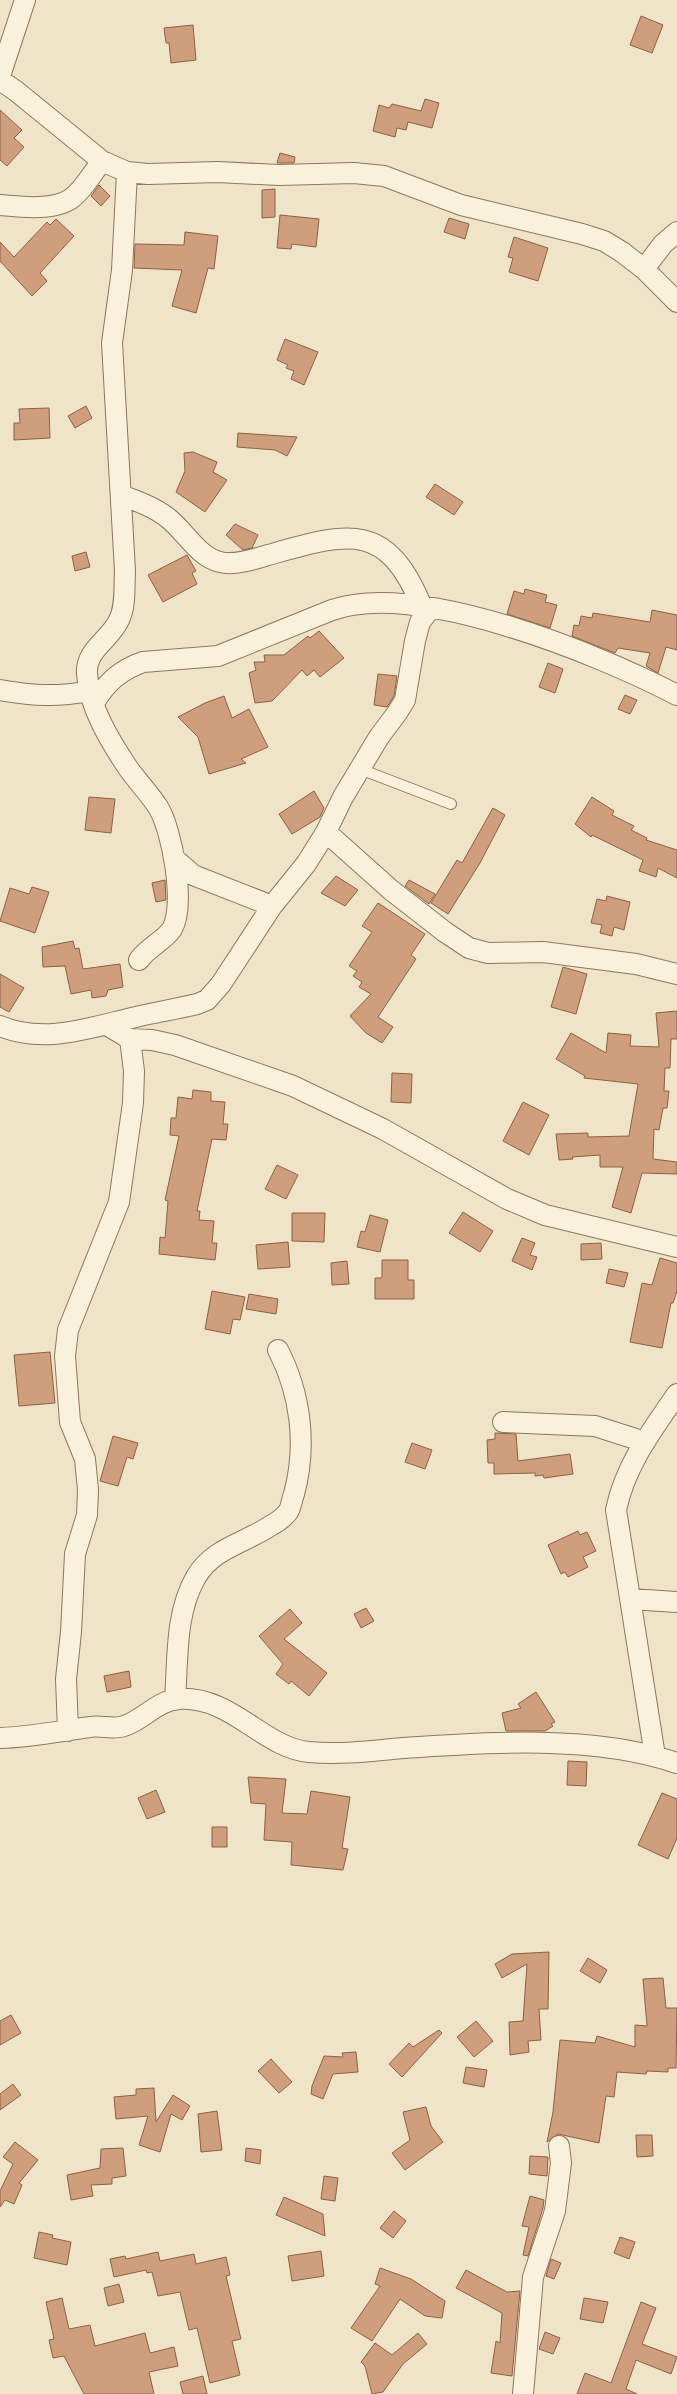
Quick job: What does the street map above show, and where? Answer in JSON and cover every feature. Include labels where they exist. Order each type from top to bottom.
[{"type":"street","points":[[0,76],[25,0]]},
{"type":"street","points":[[0,80],[102,161],[127,172],[148,174],[217,172],[279,175],[354,173],[384,176],[461,205],[506,218],[582,234],[604,241],[644,269],[677,302]]},
{"type":"street","points":[[0,205],[34,208],[64,202],[73,197],[102,161]]},
{"type":"street","points":[[127,172],[122,270],[112,343],[125,571],[123,607],[119,621],[89,657],[87,675],[98,715],[128,768],[159,808],[178,879],[178,909],[172,929],[145,952],[139,960]]},
{"type":"street","points":[[644,269],[664,244],[677,232]]},
{"type":"street","points":[[121,495],[148,506],[168,518],[200,551],[221,563],[258,558],[329,540],[368,541],[395,558],[426,608]]},
{"type":"street","points":[[0,690],[32,695],[93,697],[124,671],[143,662],[218,656],[348,604],[394,604],[460,612],[507,626],[619,667],[677,695]]},
{"type":"street","points":[[0,1026],[14,1032],[42,1035],[107,1025],[207,1000],[233,968],[272,906],[306,864],[326,832],[360,769],[405,700],[415,641],[426,608]]},
{"type":"street","points":[[326,832],[391,890],[469,948],[488,953],[542,952],[636,964],[677,974]]},
{"type":"street","points":[[174,859],[193,875],[272,906]]},
{"type":"street","points":[[107,1025],[130,1039],[152,1040],[175,1045],[293,1086],[384,1130],[507,1199],[546,1215],[677,1247]]},
{"type":"street","points":[[68,1731],[66,1680],[71,1632],[75,1554],[87,1515],[88,1490],[85,1459],[70,1422],[65,1356],[68,1330],[119,1202],[133,1103],[134,1070],[130,1039]]},
{"type":"street","points":[[175,1700],[184,1604],[197,1576],[210,1558],[272,1526],[289,1512],[296,1484],[302,1439],[298,1405],[285,1364],[278,1350]]},
{"type":"street","points":[[655,1756],[616,1510],[621,1485],[645,1442],[677,1394]]},
{"type":"street","points":[[503,1422],[595,1426],[645,1442]]},
{"type":"street","points":[[630,1599],[677,1602]]},
{"type":"street","points":[[0,1738],[68,1731],[92,1726],[124,1726],[157,1706],[175,1700],[194,1699],[210,1703],[298,1752],[354,1753],[466,1745],[569,1744],[623,1748],[677,1763]]},
{"type":"street","points":[[523,2394],[533,2277],[555,2211],[561,2163],[559,2146]]},
{"type":"lane","points":[[360,769],[451,804]]},
{"type":"building","points":[[641,16],[663,25],[652,53],[630,45]]},
{"type":"building","points":[[193,25],[196,60],[171,63],[169,43],[166,43],[164,28]]},
{"type":"building","points":[[425,99],[439,103],[432,128],[408,122],[406,130],[397,128],[395,137],[373,131],[379,105],[389,108],[392,104],[421,111]]},
{"type":"building","points":[[0,110],[22,130],[14,138],[24,147],[7,166],[0,160]]},
{"type":"building","points":[[280,153],[295,157],[294,163],[277,163]]},
{"type":"building","points":[[99,185],[110,196],[101,206],[91,196]]},
{"type":"building","points":[[275,189],[275,217],[262,218],[262,190]]},
{"type":"building","points":[[280,215],[319,219],[316,247],[292,244],[291,249],[277,248]]},
{"type":"building","points":[[449,218],[469,224],[465,239],[444,232]]},
{"type":"building","points":[[56,219],[74,236],[40,273],[47,281],[32,296],[0,261],[0,242],[14,257],[47,222],[50,225]]},
{"type":"building","points":[[185,232],[218,236],[214,269],[208,268],[196,313],[172,306],[182,270],[134,268],[135,244],[184,245]]},
{"type":"building","points":[[514,237],[548,248],[538,281],[509,272],[513,258],[508,257]]},
{"type":"building","points":[[285,339],[318,352],[304,385],[291,379],[294,371],[286,368],[288,365],[277,360]]},
{"type":"building","points":[[86,406],[92,418],[75,428],[68,416]]},
{"type":"building","points":[[49,408],[50,438],[14,440],[14,423],[20,423],[19,409]]},
{"type":"building","points":[[238,433],[297,437],[287,456],[275,450],[237,447]]},
{"type":"building","points":[[193,452],[217,462],[213,472],[227,480],[205,512],[176,492],[185,471],[184,453]]},
{"type":"building","points":[[435,484],[463,502],[454,515],[426,497]]},
{"type":"building","points":[[235,524],[258,535],[252,548],[243,550],[226,535]]},
{"type":"building","points":[[86,552],[90,567],[75,571],[72,556]]},
{"type":"building","points":[[187,555],[196,571],[192,573],[197,584],[163,602],[148,575]]},
{"type":"building","points":[[525,589],[547,595],[545,602],[557,605],[550,628],[507,614],[514,591],[524,594]]},
{"type":"building","points":[[652,610],[677,615],[677,650],[666,647],[658,673],[646,666],[650,653],[618,648],[615,653],[572,636],[574,625],[579,626],[581,616],[592,618],[593,613],[650,622]]},
{"type":"building","points":[[319,631],[344,658],[320,677],[314,670],[307,676],[302,670],[272,701],[255,703],[249,673],[256,670],[254,662],[265,662],[264,655],[284,655],[308,636],[310,638]]},
{"type":"building","points":[[548,663],[563,669],[555,693],[539,687]]},
{"type":"building","points":[[378,674],[397,676],[394,696],[387,707],[374,705]]},
{"type":"building","points":[[625,695],[637,700],[630,714],[618,709]]},
{"type":"building","points":[[224,696],[232,718],[249,709],[268,747],[241,759],[246,763],[209,774],[198,737],[178,717],[205,703]]},
{"type":"building","points":[[314,791],[324,808],[320,817],[292,834],[279,814]]},
{"type":"building","points":[[89,797],[115,799],[111,833],[85,830]]},
{"type":"building","points":[[592,797],[614,811],[612,815],[634,826],[631,830],[647,838],[646,840],[677,850],[677,878],[658,868],[656,877],[639,871],[643,860],[592,835],[591,837],[575,824]]},
{"type":"building","points":[[493,808],[505,815],[480,863],[448,914],[431,903],[457,860],[462,863]]},
{"type":"building","points":[[336,876],[358,890],[345,906],[321,893]]},
{"type":"building","points":[[165,880],[166,900],[156,902],[152,883]]},
{"type":"building","points":[[409,880],[435,894],[429,904],[405,886]]},
{"type":"building","points":[[32,887],[49,892],[35,933],[0,921],[10,888],[29,894]]},
{"type":"building","points":[[607,896],[630,902],[624,930],[614,927],[612,936],[600,933],[602,925],[591,923],[597,899],[606,901]]},
{"type":"building","points":[[378,903],[425,934],[411,955],[416,959],[378,1017],[393,1027],[382,1043],[366,1033],[350,1016],[371,994],[359,987],[362,982],[353,976],[357,971],[349,966],[372,932],[362,926]]},
{"type":"building","points":[[73,941],[75,949],[79,948],[83,969],[120,964],[123,987],[108,990],[106,996],[92,998],[91,990],[71,994],[65,966],[43,967],[42,947]]},
{"type":"building","points":[[563,967],[587,974],[576,1014],[551,1007]]},
{"type":"building","points":[[0,974],[24,988],[9,1012],[0,1007]]},
{"type":"building","points":[[677,1011],[677,1039],[671,1039],[670,1068],[665,1068],[664,1091],[669,1091],[667,1108],[663,1108],[659,1130],[654,1129],[653,1159],[677,1162],[677,1174],[642,1173],[631,1213],[612,1207],[623,1167],[600,1167],[600,1155],[559,1160],[556,1134],[588,1133],[588,1137],[629,1136],[638,1084],[584,1078],[585,1076],[556,1059],[571,1033],[606,1053],[608,1033],[631,1035],[630,1046],[659,1047],[656,1013]]},
{"type":"building","points":[[392,1073],[412,1074],[411,1103],[391,1102]]},
{"type":"building","points":[[193,1090],[211,1092],[211,1101],[225,1102],[223,1124],[228,1124],[226,1140],[212,1139],[197,1211],[200,1211],[199,1220],[214,1221],[212,1243],[217,1243],[215,1260],[159,1254],[160,1237],[165,1238],[168,1201],[165,1200],[179,1136],[170,1135],[171,1118],[176,1118],[178,1097],[192,1099]]},
{"type":"building","points":[[523,1102],[549,1115],[529,1155],[503,1141]]},
{"type":"building","points":[[277,1165],[298,1175],[286,1199],[265,1189]]},
{"type":"building","points":[[463,1212],[493,1231],[480,1252],[449,1233]]},
{"type":"building","points":[[292,1213],[325,1213],[324,1242],[292,1241]]},
{"type":"building","points":[[370,1215],[388,1220],[380,1252],[357,1247],[361,1231],[365,1232]]},
{"type":"building","points":[[522,1238],[535,1243],[530,1255],[537,1257],[532,1270],[512,1261]]},
{"type":"building","points":[[288,1242],[290,1267],[258,1269],[256,1245]]},
{"type":"building","points":[[601,1243],[602,1259],[581,1260],[581,1244]]},
{"type":"building","points":[[660,1258],[677,1263],[677,1291],[673,1303],[671,1303],[662,1348],[630,1342],[642,1283],[652,1285]]},
{"type":"building","points":[[382,1260],[408,1260],[408,1280],[414,1280],[414,1299],[375,1299],[375,1278],[382,1278]]},
{"type":"building","points":[[347,1261],[349,1284],[332,1285],[331,1263]]},
{"type":"building","points":[[609,1269],[628,1273],[624,1287],[606,1283]]},
{"type":"building","points":[[212,1291],[245,1297],[240,1320],[233,1319],[230,1334],[205,1329]]},
{"type":"building","points":[[249,1294],[278,1299],[276,1314],[246,1309]]},
{"type":"building","points":[[50,1352],[55,1403],[19,1406],[14,1355]]},
{"type":"building","points":[[495,1433],[516,1434],[518,1461],[570,1454],[573,1474],[544,1478],[543,1475],[535,1476],[535,1473],[494,1474],[494,1463],[488,1463],[487,1440],[495,1439]]},
{"type":"building","points":[[113,1436],[138,1443],[133,1459],[127,1457],[118,1486],[100,1481]]},
{"type":"building","points":[[412,1443],[432,1450],[425,1469],[405,1462]]},
{"type":"building","points":[[578,1531],[580,1535],[587,1532],[596,1551],[583,1557],[588,1567],[568,1577],[565,1572],[561,1574],[548,1545]]},
{"type":"building","points":[[366,1608],[374,1621],[361,1628],[354,1614]]},
{"type":"building","points":[[290,1609],[302,1623],[284,1639],[327,1673],[309,1696],[291,1681],[289,1684],[276,1674],[283,1664],[259,1636]]},
{"type":"building","points":[[129,1671],[131,1687],[107,1692],[104,1676]]},
{"type":"building","points":[[536,1692],[555,1722],[551,1724],[553,1726],[545,1731],[506,1731],[502,1713],[521,1708],[518,1704]]},
{"type":"building","points":[[568,1761],[587,1762],[586,1786],[567,1785]]},
{"type":"building","points":[[248,1777],[286,1779],[282,1813],[307,1814],[311,1791],[350,1797],[342,1848],[348,1849],[343,1870],[291,1865],[292,1842],[264,1840],[266,1804],[251,1803]]},
{"type":"building","points":[[156,1790],[165,1812],[147,1819],[138,1798]]},
{"type":"building","points":[[662,1793],[677,1799],[677,1838],[668,1859],[638,1845]]},
{"type":"building","points":[[212,1827],[227,1827],[227,1847],[212,1847]]},
{"type":"building","points":[[549,1952],[548,2009],[539,2009],[541,2040],[528,2041],[529,2052],[510,2055],[509,2022],[523,2021],[527,1964],[502,1978],[495,1964],[512,1954]]},
{"type":"building","points":[[588,1958],[607,1970],[600,1983],[580,1971]]},
{"type":"building","points":[[663,1978],[666,2008],[677,2008],[676,2068],[668,2068],[668,2072],[647,2071],[646,2074],[617,2072],[614,2097],[606,2096],[599,2143],[558,2134],[547,2142],[553,2112],[560,2040],[595,2043],[597,2036],[635,2047],[635,2025],[647,2026],[643,1979]]},
{"type":"building","points":[[11,2015],[21,2033],[0,2045],[0,2021]]},
{"type":"building","points":[[476,2021],[493,2041],[474,2057],[457,2037]]},
{"type":"building","points":[[439,2030],[442,2033],[402,2077],[389,2064],[409,2043],[413,2047]]},
{"type":"building","points":[[356,2052],[358,2072],[333,2074],[323,2099],[311,2094],[312,2086],[324,2056],[343,2057],[342,2053]]},
{"type":"building","points":[[271,2059],[292,2082],[279,2093],[258,2071]]},
{"type":"building","points":[[466,2067],[487,2070],[484,2087],[463,2083]]},
{"type":"building","points":[[13,2084],[21,2095],[0,2110],[0,2094]]},
{"type":"building","points":[[154,2088],[156,2122],[173,2095],[190,2106],[182,2120],[171,2114],[160,2152],[139,2145],[148,2116],[116,2119],[114,2097],[136,2095],[136,2089]]},
{"type":"building","points":[[426,2107],[431,2126],[443,2142],[405,2170],[392,2153],[410,2140],[403,2112]]},
{"type":"building","points":[[217,2111],[222,2150],[201,2152],[198,2114]]},
{"type":"building","points":[[636,2135],[652,2135],[653,2156],[637,2157]]},
{"type":"building","points":[[15,2142],[38,2160],[19,2183],[22,2185],[14,2204],[5,2200],[0,2207],[0,2191],[13,2164],[3,2157]]},
{"type":"building","points":[[123,2148],[126,2176],[112,2178],[112,2184],[91,2185],[93,2196],[71,2200],[67,2175],[100,2168],[101,2149]]},
{"type":"building","points":[[246,2148],[261,2150],[260,2164],[245,2161]]},
{"type":"building","points":[[530,2156],[548,2157],[547,2176],[529,2174]]},
{"type":"building","points":[[324,2176],[338,2178],[335,2201],[321,2199]]},
{"type":"building","points":[[530,2196],[544,2200],[528,2256],[523,2255],[529,2227],[522,2226]]},
{"type":"building","points":[[284,2197],[323,2214],[325,2236],[276,2215]]},
{"type":"building","points":[[394,2211],[406,2221],[393,2238],[380,2228]]},
{"type":"building","points":[[39,2232],[53,2235],[52,2238],[71,2242],[67,2265],[34,2258]]},
{"type":"building","points":[[620,2237],[635,2242],[629,2259],[614,2253]]},
{"type":"building","points":[[321,2251],[324,2276],[292,2281],[288,2256]]},
{"type":"building","points":[[158,2252],[160,2261],[194,2254],[196,2264],[226,2257],[230,2275],[226,2276],[241,2339],[232,2341],[240,2375],[210,2383],[197,2328],[189,2330],[180,2292],[158,2296],[152,2272],[147,2273],[146,2270],[114,2277],[110,2259],[125,2256],[126,2259]]},
{"type":"building","points":[[551,2259],[561,2263],[554,2279],[546,2276]]},
{"type":"building","points":[[380,2268],[411,2279],[445,2301],[442,2318],[425,2316],[400,2299],[372,2341],[351,2328],[380,2286],[375,2284]]},
{"type":"building","points":[[466,2270],[507,2292],[520,2291],[512,2376],[491,2373],[496,2341],[500,2343],[502,2313],[456,2288]]},
{"type":"building","points":[[119,2284],[124,2302],[108,2306],[104,2288]]},
{"type":"building","points":[[62,2298],[69,2329],[90,2325],[95,2346],[145,2333],[150,2353],[174,2347],[178,2366],[149,2372],[154,2394],[84,2394],[64,2356],[53,2358],[49,2340],[54,2339],[46,2302]]},
{"type":"building","points":[[584,2298],[608,2302],[603,2323],[580,2319]]},
{"type":"building","points":[[641,2302],[656,2308],[642,2344],[677,2357],[671,2374],[636,2360],[626,2389],[637,2394],[577,2394],[585,2373],[611,2383]]},
{"type":"building","points":[[545,2332],[560,2338],[553,2354],[539,2349]]},
{"type":"building","points":[[418,2333],[427,2344],[403,2364],[383,2392],[372,2394],[365,2366],[361,2362],[375,2343],[392,2355]]},
{"type":"building","points":[[203,2376],[207,2394],[183,2394],[180,2382]]}]
